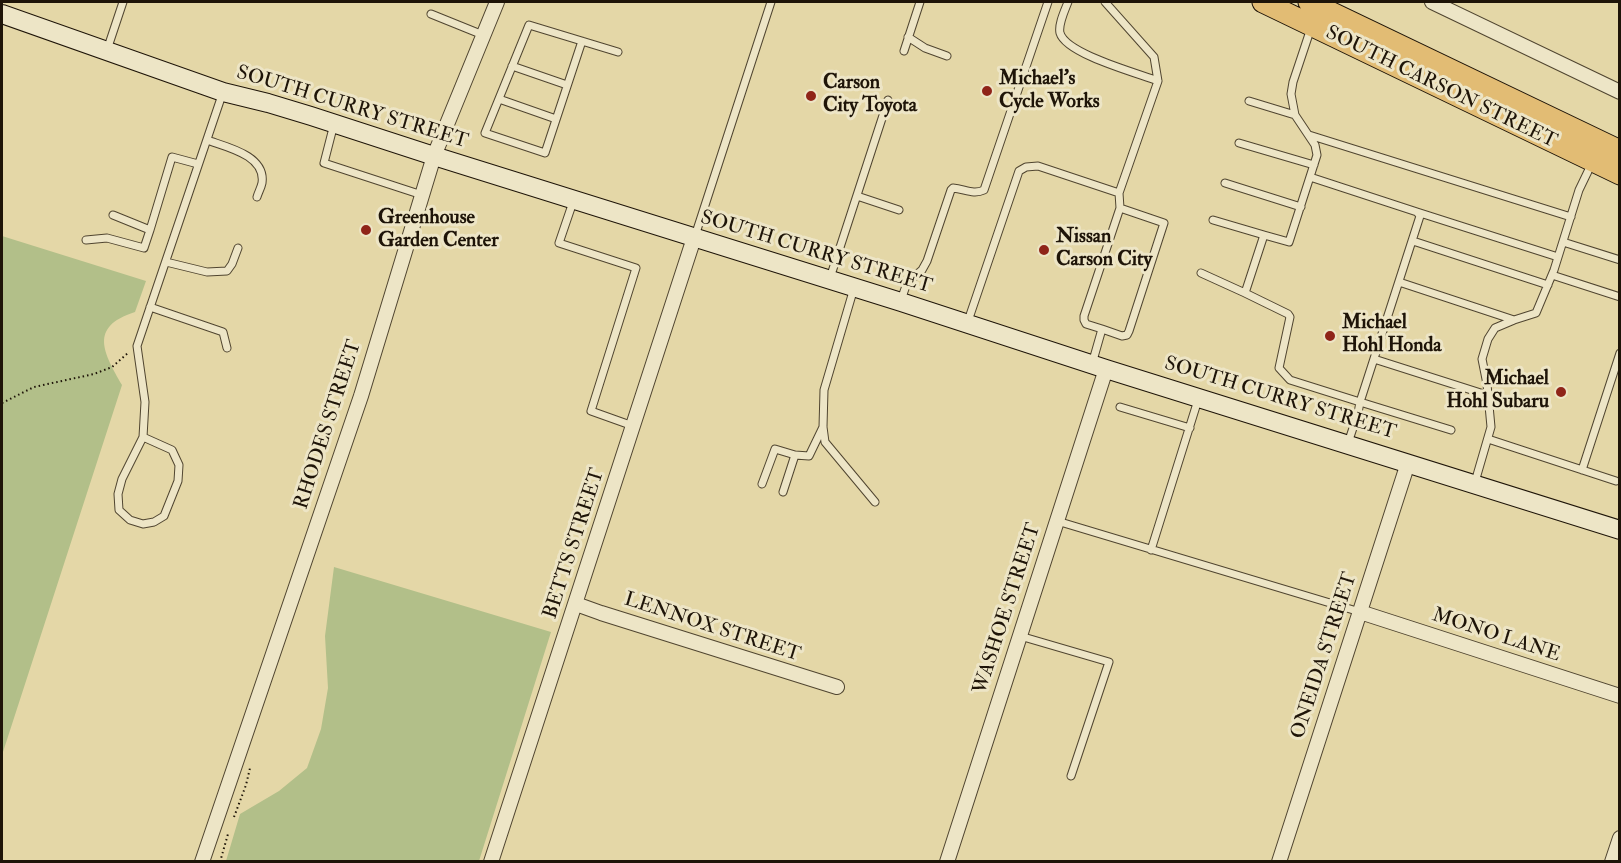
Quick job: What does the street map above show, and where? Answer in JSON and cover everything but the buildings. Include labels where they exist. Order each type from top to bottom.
[{"type":"main road","name":"SOUTH CARSON STREET","points":[[1263,2],[1315,9],[1620,151]]},
{"type":"main road","name":"SOUTH CARSON STREET","points":[[1315,9],[1620,174]]},
{"type":"street","name":"RHODES STREET","points":[[202,861],[361,396],[434,156],[497,2]]},
{"type":"street","points":[[1432,2],[1620,92]]},
{"type":"street","name":"SOUTH CURRY STREET","points":[[2,14],[223,92],[268,103],[1620,530]]},
{"type":"street","name":"BETTS STREET","points":[[491,861],[694,238]]},
{"type":"street","name":"WASHOE STREET","points":[[947,861],[1057,521],[1099,366]]},
{"type":"street","name":"ONEIDA STREET","points":[[1279,861],[1408,463]]},
{"type":"street","name":"LENNOX STREET","points":[[576,604],[837,687]]},
{"type":"street","name":"MONO LANE","points":[[1360,612],[1620,696]]},
{"type":"street","points":[[1612,861],[1620,838]]},
{"type":"lane","points":[[106,52],[123,2]]},
{"type":"lane","points":[[694,238],[771,2]]},
{"type":"lane","points":[[904,51],[920,2]]},
{"type":"lane","points":[[901,302],[907,284],[922,270],[927,261],[951,190],[957,188],[974,194],[984,190],[1048,2]]},
{"type":"lane","points":[[1068,2],[1059,29],[1065,41],[1082,53],[1158,81]]},
{"type":"lane","points":[[1105,2],[1154,57],[1158,81],[1119,193],[1120,208],[1084,316],[1086,324],[1122,336],[1127,335],[1130,331],[1164,223],[1120,208]]},
{"type":"lane","points":[[1213,220],[1289,242],[1317,155],[1315,145],[1295,115],[1291,94],[1315,9]]},
{"type":"lane","points":[[432,14],[483,35]]},
{"type":"lane","points":[[582,41],[545,153],[485,134],[529,25],[582,41],[618,52]]},
{"type":"lane","points":[[908,37],[946,56]]},
{"type":"lane","points":[[512,66],[567,85]]},
{"type":"lane","points":[[143,437],[172,450],[178,465],[178,481],[164,516],[154,522],[143,524],[123,515],[119,510],[118,494],[122,478],[143,437],[145,402],[137,346],[223,92]]},
{"type":"lane","points":[[499,99],[556,119]]},
{"type":"lane","points":[[829,281],[888,100]]},
{"type":"lane","points":[[1249,101],[1295,115]]},
{"type":"lane","points":[[334,124],[324,163],[422,195]]},
{"type":"lane","points":[[1309,135],[1571,217]]},
{"type":"lane","points":[[207,140],[249,156],[259,168],[262,182],[257,197]]},
{"type":"lane","points":[[1239,143],[1314,165]]},
{"type":"lane","points":[[86,240],[107,238],[144,248],[172,157],[198,164]]},
{"type":"lane","points":[[1475,485],[1491,427],[1482,359],[1488,339],[1495,328],[1536,313],[1552,275],[1580,190],[1593,161]]},
{"type":"lane","points":[[967,324],[1019,171],[1026,166],[1038,166],[1119,193]]},
{"type":"lane","points":[[1310,177],[1558,257]]},
{"type":"lane","points":[[1225,183],[1301,207]]},
{"type":"lane","points":[[857,196],[899,210]]},
{"type":"lane","points":[[574,200],[559,243],[636,268],[591,411],[633,426]]},
{"type":"lane","points":[[1347,445],[1413,241],[1420,216],[1417,212]]},
{"type":"lane","points":[[113,215],[150,230]]},
{"type":"lane","points":[[1245,293],[1264,235]]},
{"type":"lane","points":[[1413,241],[1548,285]]},
{"type":"lane","points":[[1563,242],[1620,260]]},
{"type":"lane","points":[[165,262],[207,272],[227,271],[238,248]]},
{"type":"lane","points":[[1201,273],[1288,314],[1290,317],[1279,368],[1290,381],[1451,430]]},
{"type":"lane","points":[[1552,275],[1620,297]]},
{"type":"lane","points":[[1399,282],[1514,320]]},
{"type":"lane","points":[[854,288],[824,390],[823,427],[825,442],[875,502]]},
{"type":"lane","points":[[150,307],[223,332],[227,348]]},
{"type":"lane","points":[[1099,366],[1102,329]]},
{"type":"lane","points":[[1582,470],[1620,353]]},
{"type":"lane","points":[[1374,359],[1487,395]]},
{"type":"lane","points":[[1151,550],[1199,398]]},
{"type":"lane","points":[[1120,407],[1190,428]]},
{"type":"lane","points":[[762,484],[775,449],[795,455],[809,456],[823,427]]},
{"type":"lane","points":[[1488,439],[1616,481]]},
{"type":"lane","points":[[783,492],[795,455]]},
{"type":"lane","points":[[1057,521],[1360,612]]},
{"type":"lane","points":[[1020,636],[1109,662],[1071,776]]},
{"type":"path","points":[[2,403],[34,387],[94,374],[112,366],[137,346]]},
{"type":"green space","points":[[2,236],[146,281],[135,312],[120,318],[105,333],[106,352],[122,385],[2,755]]},
{"type":"green space","points":[[334,567],[551,632],[479,861],[226,861],[240,814],[279,791],[307,768],[321,729],[328,688],[325,636]]},
{"type":"place","name":"Michael's Cycle Works","points":[[987,91]]},
{"type":"place","name":"Carson City Toyota","points":[[811,96]]},
{"type":"place","name":"Greenhouse Garden Center","points":[[366,230]]},
{"type":"place","name":"Nissan Carson City","points":[[1044,250]]},
{"type":"place","name":"Michael Hohl Honda","points":[[1330,336]]},
{"type":"place","name":"Michael Hohl Subaru","points":[[1561,392]]}]
